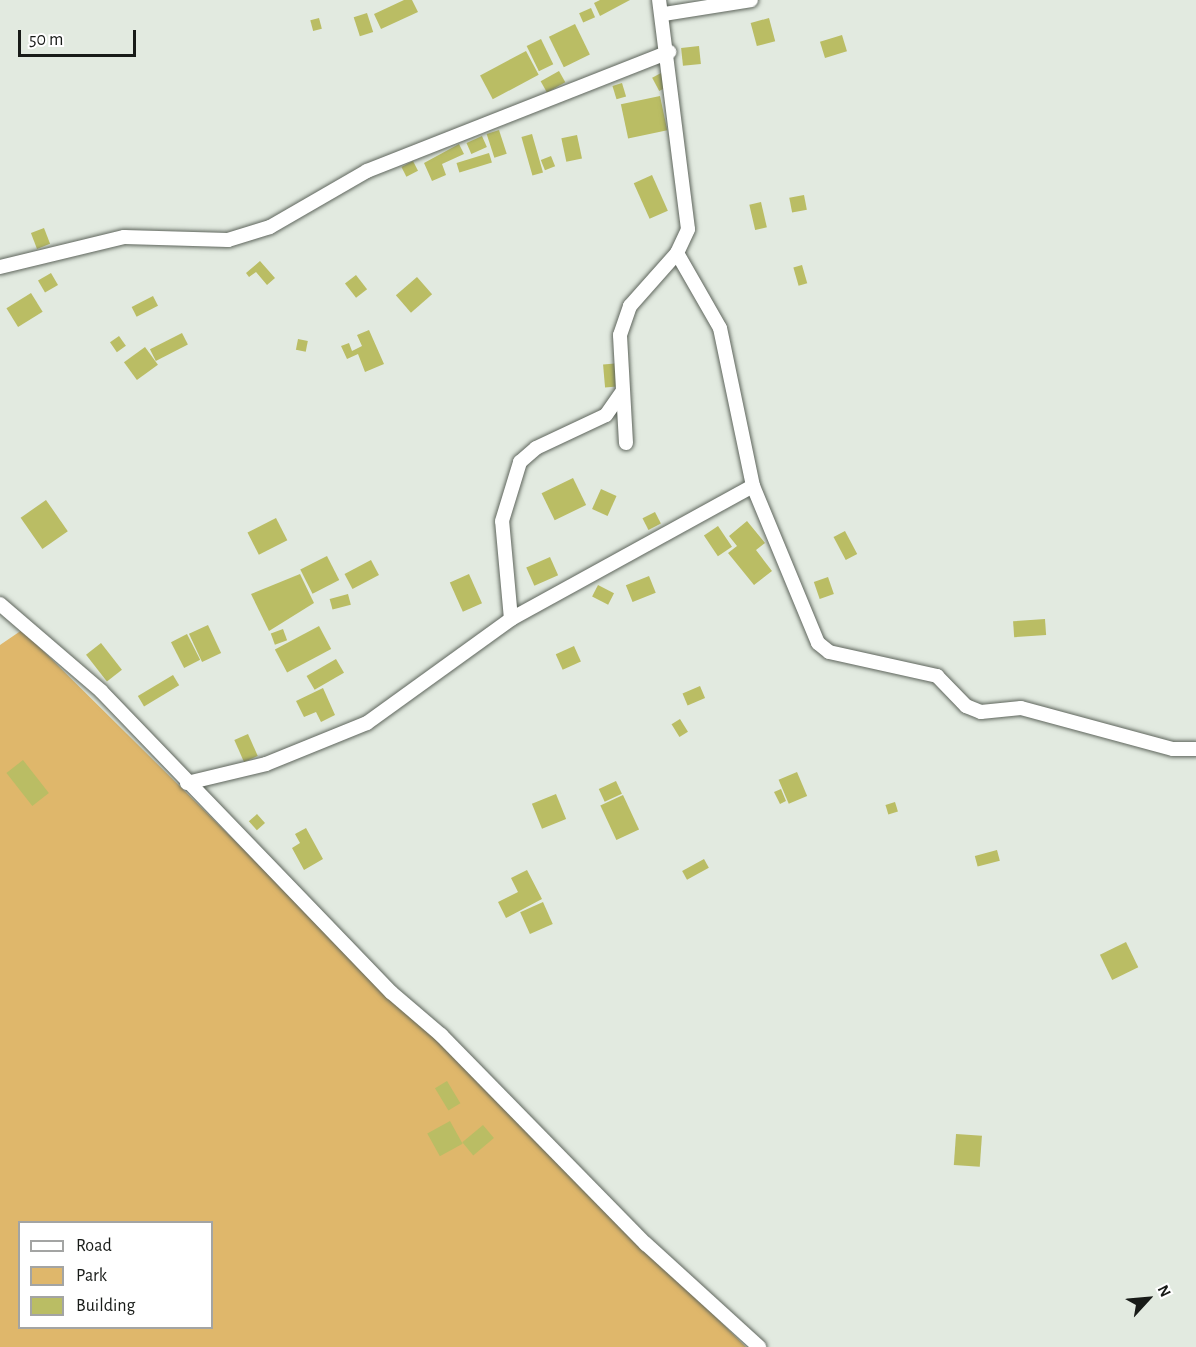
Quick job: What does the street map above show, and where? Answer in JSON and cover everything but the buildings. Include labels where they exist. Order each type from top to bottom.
[{"type":"street","points":[[626,443],[625,387],[620,335],[630,306],[677,253],[688,230],[675,153],[669,52],[664,14],[659,0]]},
{"type":"street","points":[[664,14],[751,0]]},
{"type":"street","points":[[0,267],[124,237],[228,240],[270,227],[367,171],[669,52]]},
{"type":"street","points":[[677,253],[720,328],[753,486],[818,643],[829,652],[937,676],[966,706],[981,712],[1021,708],[1173,748],[1196,748]]},
{"type":"street","points":[[511,619],[502,521],[520,462],[536,448],[606,415],[625,387]]},
{"type":"street","points":[[187,783],[266,764],[367,723],[511,619],[753,486]]},
{"type":"street","points":[[0,603],[101,692],[392,993],[441,1035],[646,1244],[759,1347]]},
{"type":"green space","points":[[22,630],[746,1347],[0,1347],[0,645]]}]
